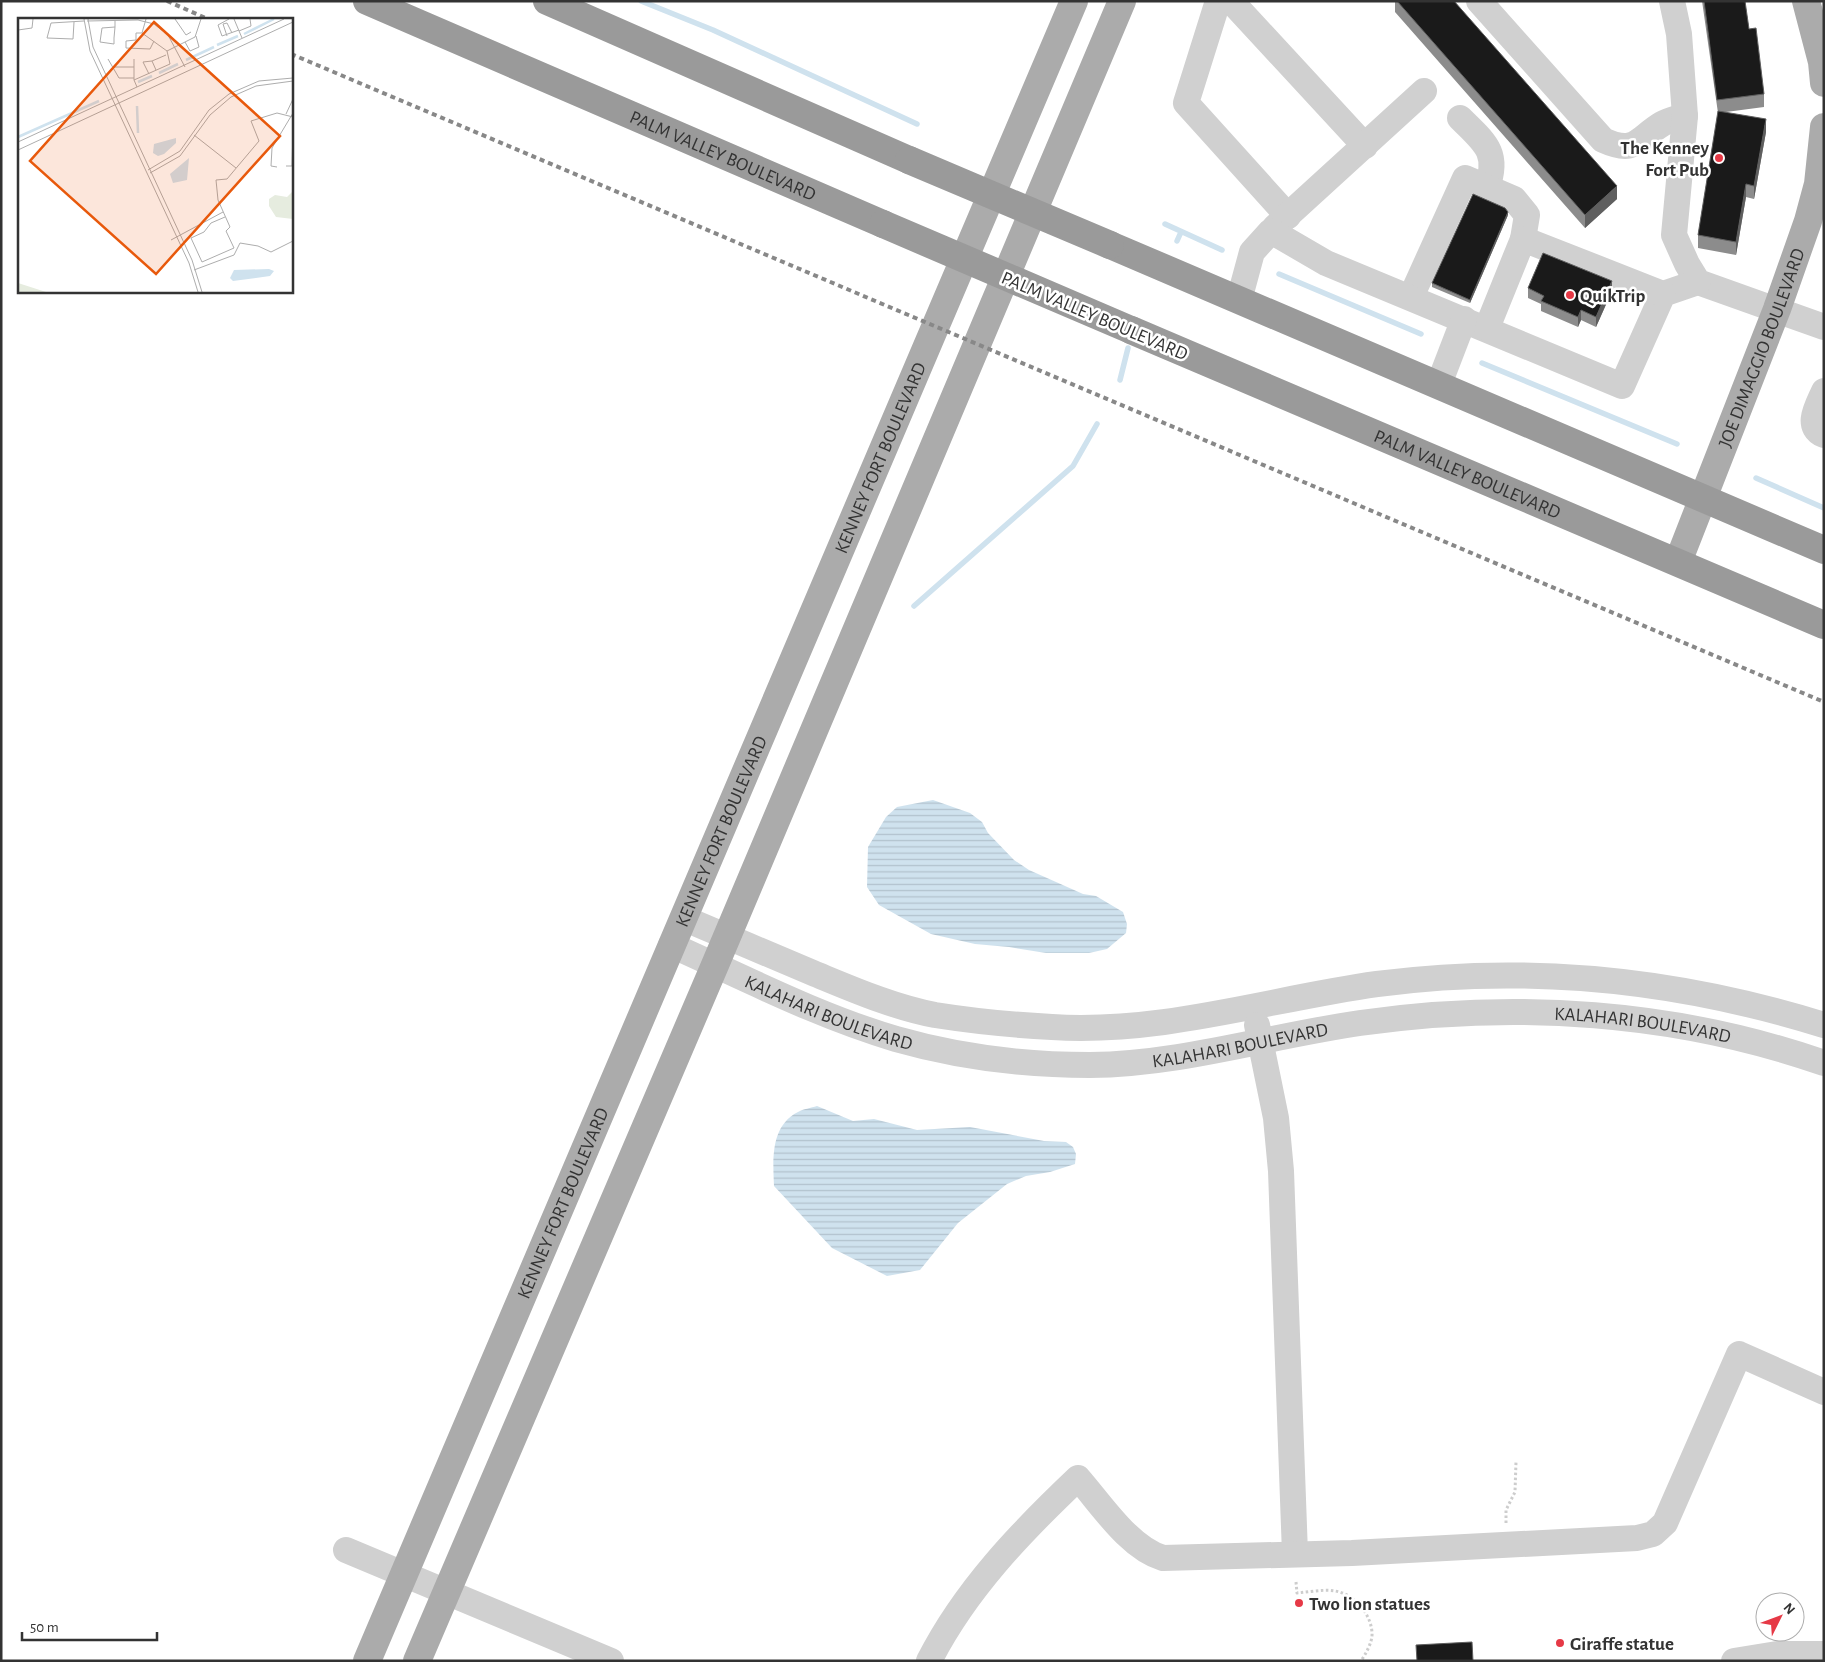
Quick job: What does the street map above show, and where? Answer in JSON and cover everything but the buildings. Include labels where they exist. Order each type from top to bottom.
[{"type":"highway","name":"PALM VALLEY BOULEVARD","points":[[367,1],[883,224],[1824,625]]},
{"type":"highway","points":[[548,1],[909,160],[1439,384],[1824,550]]},
{"type":"main road","name":"KENNEY FORT BOULEVARD","points":[[367,1661],[405,1576],[465,1427],[1074,1]]},
{"type":"main road","points":[[417,1661],[715,965],[1122,1]]},
{"type":"main road","points":[[1806,1],[1822,62],[1824,83]]},
{"type":"main road","name":"JOE DIMAGGIO BOULEVARD","points":[[1678,562],[1777,309],[1808,221],[1818,184],[1824,127]]},
{"type":"street","points":[[1218,1],[1186,103],[1280,224],[1326,262],[1622,386],[1663,294]]},
{"type":"street","points":[[1231,1],[1365,146]]},
{"type":"street","points":[[1479,1],[1603,140],[1620,148],[1637,143],[1663,123],[1685,116]]},
{"type":"street","points":[[1672,1],[1679,34],[1685,116],[1674,235],[1687,264],[1698,282]]},
{"type":"street","points":[[1240,300],[1252,252],[1424,91]]},
{"type":"street","points":[[1460,118],[1490,149],[1493,171],[1487,187]]},
{"type":"street","points":[[1412,297],[1465,178],[1514,199],[1527,215],[1523,239],[1439,384]]},
{"type":"street","points":[[1523,239],[1663,294],[1698,282],[1824,327]]},
{"type":"street","points":[[1824,391],[1813,418],[1814,426],[1818,433],[1824,435]]},
{"type":"street","name":"KALAHARI BOULEVARD","points":[[683,918],[864,993],[934,1014],[1054,1028],[1093,1028],[1163,1023],[1379,984],[1457,978],[1544,976],[1645,984],[1684,990],[1748,1003],[1824,1025]]},
{"type":"street","name":"KALAHARI BOULEVARD","points":[[671,945],[856,1026],[895,1039],[973,1056],[1059,1064],[1128,1063],[1178,1058],[1358,1023],[1417,1016],[1515,1011],[1622,1018],[1727,1035],[1779,1048],[1824,1063]]},
{"type":"street","points":[[1254,1008],[1276,1118],[1281,1171],[1295,1554]]},
{"type":"street","points":[[929,1661],[961,1608],[1003,1553],[1078,1478],[1132,1541],[1154,1555],[1174,1558],[1645,1537],[1660,1530],[1665,1522],[1739,1354],[1824,1392]]},
{"type":"street","points":[[346,1550],[611,1661]]},
{"type":"street","points":[[1734,1661],[1777,1654],[1824,1654]]},
{"type":"path","points":[[1506,1526],[1506,1510],[1515,1492],[1516,1462]]},
{"type":"path","points":[[1296,1582],[1296,1593],[1334,1591],[1346,1594],[1365,1612],[1372,1636],[1368,1649],[1361,1661]]},
{"type":"water","points":[[933,800],[970,813],[982,822],[988,833],[1014,860],[1029,870],[1083,894],[1096,896],[1123,912],[1127,924],[1126,933],[1107,949],[1089,953],[1046,953],[975,944],[931,934],[879,905],[867,887],[868,847],[886,817],[897,807]]},
{"type":"water","points":[[817,1106],[853,1121],[874,1119],[917,1130],[970,1127],[1044,1141],[1066,1142],[1073,1147],[1076,1154],[1075,1164],[1050,1172],[1026,1176],[1007,1184],[958,1223],[920,1270],[887,1276],[832,1248],[774,1186],[775,1144],[782,1126],[798,1112]]},
{"type":"waterway","points":[[641,1],[713,30],[917,124]]},
{"type":"waterway","points":[[1165,224],[1222,250]]},
{"type":"waterway","points":[[1177,241],[1181,232]]},
{"type":"waterway","points":[[1279,274],[1421,334]]},
{"type":"waterway","points":[[1120,380],[1128,348]]},
{"type":"waterway","points":[[1482,363],[1677,444]]},
{"type":"waterway","points":[[914,606],[1073,466],[1097,424]]},
{"type":"waterway","points":[[1756,478],[1824,508]]},
{"type":"railway","points":[[167,1],[206,18]]},
{"type":"railway","points":[[292,54],[1824,702]]},
{"type":"place","name":"The Kenney Fort Pub","points":[[1719,158]]},
{"type":"place","name":"QuikTrip","points":[[1570,295]]},
{"type":"place","name":"Two lion statues","points":[[1299,1603]]},
{"type":"place","name":"Giraffe statue","points":[[1560,1643]]}]
